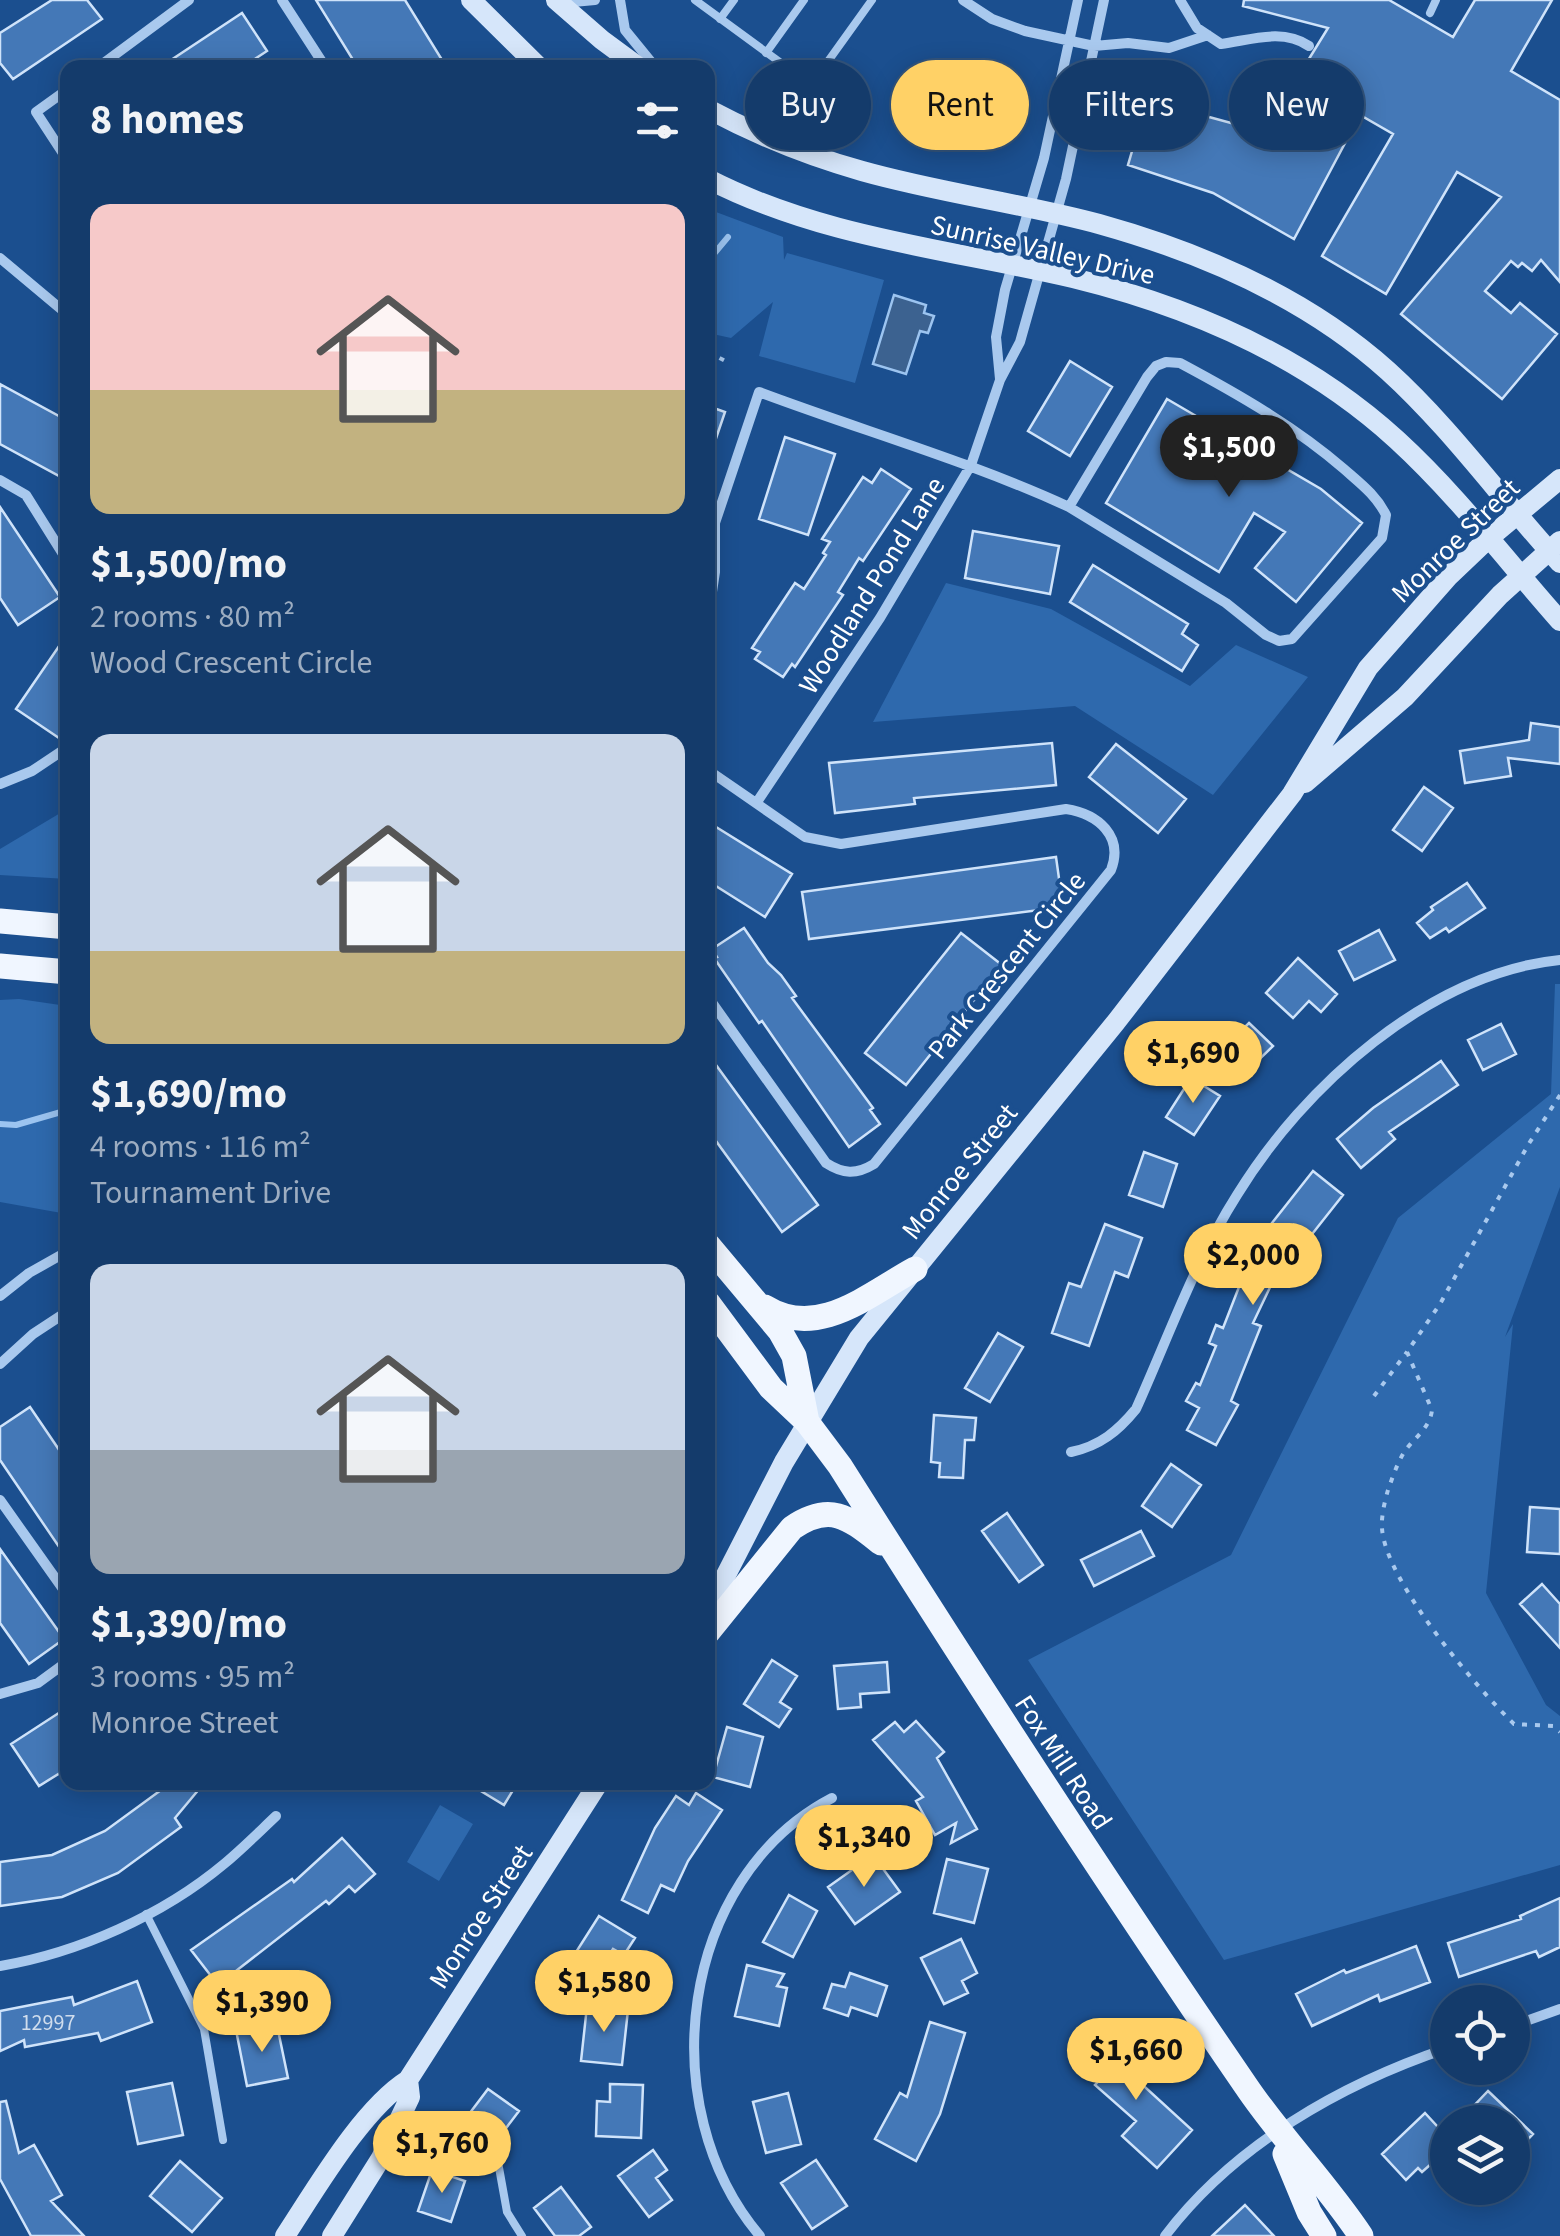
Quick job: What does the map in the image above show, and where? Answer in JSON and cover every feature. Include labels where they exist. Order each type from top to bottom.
[{"type":"main road","points":[[471,0],[532,60]]},
{"type":"main road","points":[[557,1],[629,60]]},
{"type":"main road","name":"Sunrise Valley Drive","points":[[715,112],[785,146],[859,171],[1126,232],[1204,260],[1267,289],[1324,322],[1410,393],[1556,551]]},
{"type":"main road","name":"Sunrise Valley Drive","points":[[715,182],[779,210],[847,232],[1103,286],[1246,338],[1344,396],[1396,440],[1560,620]]},
{"type":"main road","name":"Monroe Street","points":[[715,1597],[808,1422],[859,1338],[1116,1022],[1292,794],[1368,668],[1449,576],[1560,479]]},
{"type":"main road","name":"Monroe Street","points":[[1292,794],[1406,697],[1521,575],[1556,551]]},
{"type":"main road","points":[[0,921],[60,926]]},
{"type":"main road","points":[[0,966],[60,971]]},
{"type":"main road","name":"Fox Mill Road","points":[[715,1253],[780,1331],[794,1356],[808,1422]]},
{"type":"main road","points":[[755,1301],[794,1320],[817,1320],[914,1268]]},
{"type":"main road","name":"Fox Mill Road","points":[[715,1312],[771,1388],[808,1422],[840,1466],[1052,1801],[1276,2130],[1360,2236]]},
{"type":"main road","points":[[715,1623],[792,1528],[808,1517],[836,1514],[865,1530],[897,1556]]},
{"type":"main road","name":"Monroe Street","points":[[285,2236],[322,2179],[388,2092],[408,2080],[594,1790]]},
{"type":"main road","name":"Monroe Street","points":[[332,2236],[381,2158],[410,2097],[408,2080]]},
{"type":"main road","name":"Fox Mill Road","points":[[1276,2130],[1309,2212],[1324,2236]]},
{"type":"street","points":[[108,60],[189,0]]},
{"type":"street","points":[[282,0],[321,60]]},
{"type":"street","points":[[557,1],[595,0]]},
{"type":"street","points":[[620,0],[626,30],[650,60]]},
{"type":"street","points":[[963,0],[992,19],[1094,46],[1128,43],[1170,48],[1208,35]]},
{"type":"street","name":"Woodland Pond Lane","points":[[1000,380],[996,337],[1044,158],[1078,0]]},
{"type":"street","name":"Woodland Pond Lane","points":[[758,802],[880,618],[970,466],[1000,380],[1018,351],[1055,214],[1104,0]]},
{"type":"street","points":[[1180,0],[1197,28],[1220,44],[1270,35],[1296,37],[1310,46]]},
{"type":"street","points":[[60,95],[36,112],[60,149]]},
{"type":"street","points":[[0,258],[60,308]]},
{"type":"street","points":[[715,572],[715,523],[759,392],[970,466],[1069,506],[1226,603],[1279,642],[1292,639],[1305,627],[1382,538],[1386,514],[1378,498],[1314,443],[1255,403],[1180,363],[1166,362],[1156,366],[1148,377],[1069,506]]},
{"type":"street","points":[[0,480],[26,495],[60,549]]},
{"type":"street","points":[[0,784],[32,771],[60,752]]},
{"type":"street","name":"Park Crescent Circle","points":[[715,774],[806,837],[841,844],[1066,809],[1083,812],[1105,825],[1116,857],[1111,870],[898,1135],[874,1164],[863,1171],[839,1171],[826,1163],[715,1007]]},
{"type":"street","points":[[1072,1452],[1103,1440],[1136,1409],[1221,1222],[1265,1155],[1306,1104],[1372,1045],[1423,1009],[1504,970],[1560,960]]},
{"type":"street","points":[[0,1296],[60,1255]]},
{"type":"street","points":[[0,1364],[60,1316]]},
{"type":"street","points":[[0,1500],[60,1585]]},
{"type":"street","points":[[0,1694],[38,1683],[60,1667]]},
{"type":"street","points":[[760,2236],[730,2192],[705,2130],[694,2074],[695,2017],[704,1968],[720,1920],[744,1878],[787,1827],[832,1798]]},
{"type":"street","points":[[0,1966],[75,1946],[173,1900],[223,1865],[276,1816]]},
{"type":"street","points":[[1530,2020],[1560,2009]]},
{"type":"street","points":[[1165,2236],[1214,2180],[1276,2130],[1366,2082],[1430,2055]]},
{"type":"lane","points":[[695,0],[812,86],[872,0]]},
{"type":"lane","points":[[720,19],[734,0]]},
{"type":"lane","points":[[766,52],[804,0]]},
{"type":"lane","points":[[1430,13],[1436,0]]},
{"type":"lane","points":[[146,1914],[204,2029],[223,2140]]},
{"type":"lane","points":[[498,2162],[506,2212],[522,2236]]},
{"type":"path","points":[[715,356],[731,364]]},
{"type":"path","points":[[1374,1396],[1440,1304],[1560,1095]]},
{"type":"path","points":[[1406,1352],[1432,1410],[1431,1420],[1402,1454],[1388,1491],[1382,1528],[1392,1560],[1409,1592],[1478,1688],[1514,1724],[1553,1726],[1560,1732]]},
{"type":"shaded area","points":[[715,212],[783,237],[784,260],[787,253],[884,280],[855,383],[759,356],[773,302],[731,338],[715,335]]},
{"type":"shaded area","points":[[894,295],[926,305],[924,313],[934,316],[928,333],[920,331],[906,374],[873,364]]},
{"type":"shaded area","points":[[946,583],[1051,609],[1190,686],[1236,645],[1308,677],[1213,795],[1075,706],[873,722]]},
{"type":"shaded area","points":[[60,813],[60,879],[0,875],[0,849]]},
{"type":"shaded area","points":[[1555,984],[1560,984],[1560,1187],[1505,1337],[1513,1324],[1486,1593],[1546,1705],[1560,1716],[1560,1865],[1224,1960],[1028,1660],[1231,1555],[1398,1218],[1551,1094]]},
{"type":"shaded area","points":[[0,1000],[60,1005],[60,1213],[0,1202]]},
{"type":"shaded area","points":[[440,1805],[473,1824],[439,1881],[407,1862]]},
{"type":"building","points":[[52,0],[87,0],[102,19],[13,79],[0,63],[0,33]]},
{"type":"building","points":[[316,0],[405,0],[442,60],[353,60]]},
{"type":"building","points":[[1244,0],[1389,0],[1453,37],[1475,0],[1552,0],[1511,71],[1560,100],[1560,282],[1541,260],[1532,271],[1511,261],[1485,291],[1511,313],[1520,303],[1557,334],[1502,399],[1401,314],[1501,197],[1457,172],[1386,294],[1322,256],[1393,134],[1364,117],[1364,60],[1308,60],[1328,28],[1243,6]]},
{"type":"building","points":[[242,13],[267,51],[253,60],[171,60]]},
{"type":"building","points":[[1209,117],[1229,122],[1229,150],[1341,150],[1294,239],[1213,193],[1128,165],[1132,150],[1209,150]]},
{"type":"building","points":[[1070,361],[1112,387],[1070,456],[1028,431]]},
{"type":"building","points":[[0,384],[60,417],[60,476],[0,444]]},
{"type":"building","points":[[1167,399],[1321,489],[1362,523],[1296,602],[1255,568],[1285,532],[1254,513],[1219,572],[1106,503]]},
{"type":"building","points":[[715,408],[725,412],[715,441]]},
{"type":"building","points":[[785,437],[835,454],[808,535],[759,519]]},
{"type":"building","points":[[881,469],[911,489],[863,561],[859,558],[838,592],[843,595],[795,667],[792,664],[783,677],[755,659],[760,652],[752,648],[795,583],[804,589],[826,555],[823,553],[830,542],[822,539],[863,477],[872,483]]},
{"type":"building","points":[[0,507],[60,597],[18,625],[0,598]]},
{"type":"building","points":[[973,531],[1059,546],[1050,594],[965,578]]},
{"type":"building","points":[[1093,565],[1188,624],[1182,634],[1198,645],[1182,671],[1070,602]]},
{"type":"building","points":[[60,645],[60,737],[16,709]]},
{"type":"building","points":[[1531,723],[1560,727],[1560,764],[1508,758],[1511,776],[1465,783],[1460,751],[1529,740]]},
{"type":"building","points":[[1052,743],[1056,785],[914,798],[915,804],[835,813],[829,763]]},
{"type":"building","points":[[1116,744],[1186,799],[1158,833],[1089,777]]},
{"type":"building","points":[[1424,787],[1453,808],[1422,851],[1393,830]]},
{"type":"building","points":[[715,826],[792,874],[765,917],[715,885]]},
{"type":"building","points":[[1056,857],[1063,907],[809,939],[802,892]]},
{"type":"building","points":[[1467,883],[1485,908],[1449,932],[1446,928],[1430,938],[1417,923],[1433,910],[1431,907]]},
{"type":"building","points":[[744,928],[796,996],[792,998],[873,1108],[870,1110],[880,1124],[849,1147],[715,959],[715,947]]},
{"type":"building","points":[[1379,930],[1395,960],[1354,980],[1339,951]]},
{"type":"building","points":[[961,933],[1002,965],[906,1085],[865,1053]]},
{"type":"building","points":[[1298,958],[1337,994],[1321,1012],[1309,1001],[1293,1018],[1266,993]]},
{"type":"building","points":[[1249,1023],[1273,1046],[1239,1079],[1216,1055]]},
{"type":"building","points":[[1501,1024],[1516,1054],[1483,1070],[1468,1040]]},
{"type":"building","points":[[1441,1061],[1458,1085],[1389,1132],[1395,1139],[1361,1168],[1337,1139],[1373,1108]]},
{"type":"building","points":[[715,1064],[818,1205],[782,1232],[715,1140]]},
{"type":"building","points":[[1191,1078],[1220,1096],[1194,1135],[1166,1117]]},
{"type":"building","points":[[1144,1152],[1177,1164],[1163,1207],[1129,1195]]},
{"type":"building","points":[[1313,1171],[1343,1195],[1309,1238],[1294,1225],[1279,1258],[1283,1260],[1253,1323],[1261,1326],[1231,1401],[1238,1405],[1216,1445],[1187,1430],[1199,1408],[1186,1401],[1196,1383],[1200,1385],[1216,1346],[1209,1343],[1216,1325],[1223,1328],[1239,1287],[1236,1286],[1255,1248],[1259,1249],[1268,1228]]},
{"type":"building","points":[[1105,1224],[1142,1238],[1128,1277],[1115,1272],[1089,1346],[1052,1333],[1069,1283],[1081,1287]]},
{"type":"building","points":[[998,1333],[1023,1347],[990,1402],[965,1388]]},
{"type":"building","points":[[30,1407],[60,1451],[60,1548],[0,1460],[0,1427]]},
{"type":"building","points":[[934,1415],[976,1418],[974,1440],[965,1440],[963,1478],[939,1477],[940,1463],[931,1462]]},
{"type":"building","points":[[1171,1464],[1201,1485],[1172,1527],[1142,1506]]},
{"type":"building","points":[[1530,1507],[1560,1509],[1560,1554],[1527,1552]]},
{"type":"building","points":[[1007,1513],[1043,1565],[1019,1582],[982,1531]]},
{"type":"building","points":[[1141,1531],[1154,1556],[1094,1586],[1081,1560]]},
{"type":"building","points":[[0,1549],[60,1633],[60,1642],[29,1664],[0,1623]]},
{"type":"building","points":[[1542,1584],[1560,1604],[1560,1648],[1520,1604]]},
{"type":"building","points":[[772,1660],[797,1676],[780,1702],[791,1709],[779,1727],[744,1704]]},
{"type":"building","points":[[887,1662],[889,1692],[860,1694],[861,1707],[838,1709],[834,1666]]},
{"type":"building","points":[[60,1712],[60,1773],[39,1786],[11,1744]]},
{"type":"building","points":[[916,1721],[944,1752],[937,1758],[977,1829],[951,1843],[956,1823],[935,1835],[916,1801],[923,1797],[873,1740],[895,1722],[904,1732]]},
{"type":"building","points":[[727,1727],[763,1737],[750,1787],[715,1778]]},
{"type":"building","points":[[161,1790],[198,1790],[175,1818],[181,1827],[118,1873],[62,1897],[0,1906],[0,1862],[52,1855],[105,1831]]},
{"type":"building","points":[[479,1790],[513,1790],[504,1805]]},
{"type":"building","points":[[696,1793],[722,1810],[688,1861],[674,1891],[661,1885],[648,1913],[622,1900],[655,1828],[676,1796],[689,1805]]},
{"type":"building","points":[[342,1838],[375,1874],[355,1892],[349,1886],[329,1904],[326,1901],[218,1985],[191,1950],[292,1879],[294,1882]]},
{"type":"building","points":[[873,1855],[900,1892],[855,1924],[828,1887]]},
{"type":"building","points":[[947,1859],[988,1869],[974,1923],[934,1913]]},
{"type":"building","points":[[789,1895],[817,1911],[793,1957],[763,1942]]},
{"type":"building","points":[[1560,1898],[1560,1947],[1539,1957],[1536,1951],[1459,1977],[1448,1943],[1521,1919],[1520,1916]]},
{"type":"building","points":[[599,1916],[635,1938],[624,1955],[613,1949],[596,1975],[571,1960]]},
{"type":"building","points":[[961,1939],[977,1973],[962,1981],[968,1993],[944,2004],[921,1958]]},
{"type":"building","points":[[1416,1946],[1430,1982],[1380,2001],[1378,1995],[1312,2026],[1296,1994],[1344,1970],[1346,1973]]},
{"type":"building","points":[[747,1965],[784,1974],[777,1986],[787,1988],[779,2026],[735,2016]]},
{"type":"building","points":[[850,1973],[887,1986],[877,2016],[851,2007],[848,2016],[824,2008],[832,1984],[845,1987]]},
{"type":"building","points":[[137,1981],[152,2022],[101,2041],[98,2033],[25,2047],[24,2040],[0,2051],[0,2011],[72,1997],[74,2005]]},
{"type":"building","points":[[587,2006],[628,2010],[622,2065],[581,2061]]},
{"type":"building","points":[[930,2022],[965,2033],[940,2114],[916,2161],[875,2139],[900,2093],[907,2097]]},
{"type":"building","points":[[271,2023],[273,2031],[278,2030],[288,2078],[247,2086],[236,2030]]},
{"type":"building","points":[[1102,2035],[1142,2071],[1135,2078],[1192,2130],[1157,2168],[1122,2136],[1136,2121],[1095,2085],[1102,2077],[1081,2058]]},
{"type":"building","points":[[172,2083],[183,2135],[138,2144],[127,2092]]},
{"type":"building","points":[[610,2084],[643,2085],[641,2138],[596,2136],[597,2101],[610,2102]]},
{"type":"building","points":[[488,2089],[519,2111],[491,2148],[460,2126]]},
{"type":"building","points":[[1488,2091],[1503,2105],[1475,2105]]},
{"type":"building","points":[[788,2093],[801,2144],[766,2153],[753,2102]]},
{"type":"building","points":[[6,2101],[19,2153],[34,2145],[62,2195],[51,2201],[84,2236],[31,2236],[0,2179],[0,2102]]},
{"type":"building","points":[[1425,2113],[1430,2118],[1430,2165],[1422,2172],[1418,2168],[1406,2180],[1382,2154]]},
{"type":"building","points":[[653,2150],[667,2170],[656,2178],[672,2200],[649,2217],[618,2176]]},
{"type":"building","points":[[816,2160],[847,2206],[812,2229],[781,2183]]},
{"type":"building","points":[[180,2161],[222,2198],[192,2232],[150,2196]]},
{"type":"building","points":[[432,2170],[465,2181],[451,2222],[418,2211]]},
{"type":"building","points":[[561,2187],[591,2227],[579,2236],[555,2236],[534,2208]]},
{"type":"building","points":[[1245,2205],[1274,2236],[1212,2236]]},
{"type":"waterway","points":[[715,253],[728,237]]},
{"type":"waterway","points":[[0,1124],[16,1125],[60,1112]]}]
